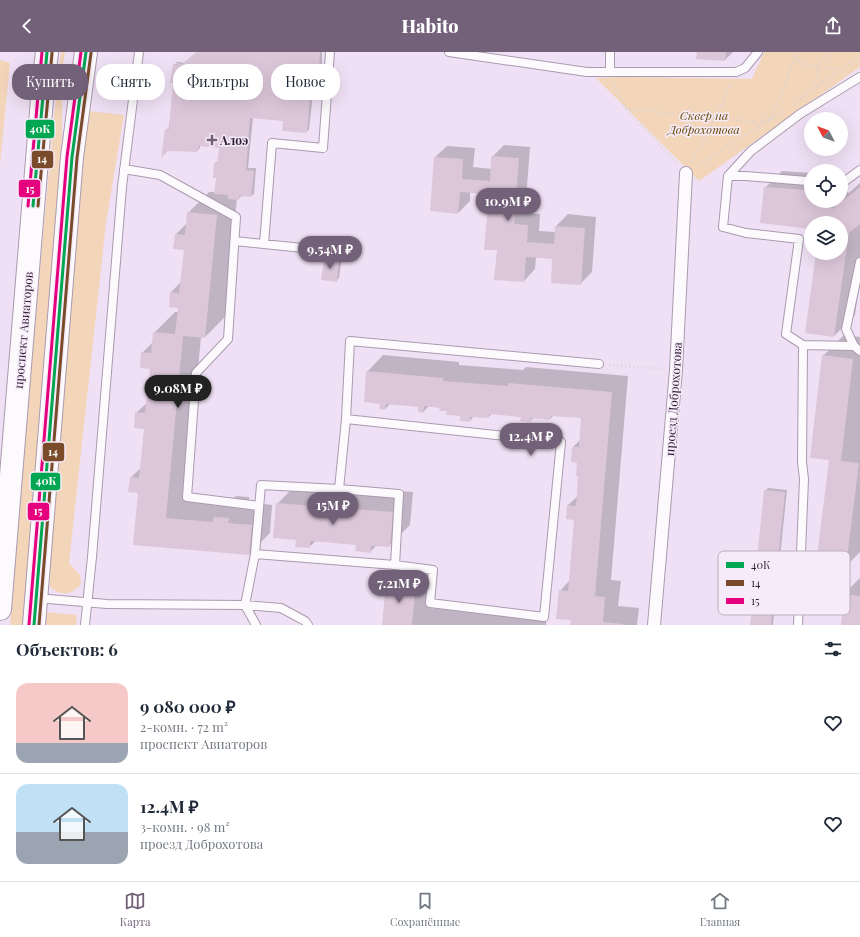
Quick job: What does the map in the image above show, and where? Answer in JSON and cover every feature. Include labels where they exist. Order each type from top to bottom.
[{"type":"main road","name":"проспект Авиаторов","points":[[0,608],[47,52]]},
{"type":"main road","points":[[34,625],[72,157],[86,52]]},
{"type":"street","name":"проезд Доброхотова","points":[[654,625],[676,370],[686,173]]},
{"type":"lane","points":[[85,625],[124,169],[139,52]]},
{"type":"lane","points":[[264,244],[272,142],[323,148],[330,52]]},
{"type":"lane","points":[[449,52],[587,72],[736,72],[746,68],[758,52]]},
{"type":"lane","points":[[609,71],[610,52]]},
{"type":"lane","points":[[857,349],[803,345],[786,334],[799,239],[746,233],[723,227],[728,176],[751,151],[800,114],[860,77]]},
{"type":"lane","points":[[124,169],[160,175],[236,217],[228,339],[196,373],[187,497],[259,506]]},
{"type":"lane","points":[[848,179],[860,170]]},
{"type":"lane","points":[[728,176],[804,181]]},
{"type":"lane","points":[[235,241],[342,252]]},
{"type":"lane","points":[[857,349],[846,329],[860,262]]},
{"type":"lane","points":[[340,489],[346,419],[350,341],[599,364]]},
{"type":"lane","points":[[801,551],[804,479],[802,462],[803,345]]},
{"type":"lane","points":[[255,554],[395,565],[433,570],[430,603],[544,617],[561,442],[346,419]]},
{"type":"lane","points":[[256,625],[245,605],[255,554],[261,485],[399,494],[395,565]]},
{"type":"lane","points":[[36,598],[88,603],[245,605],[281,608],[305,621],[308,625]]},
{"type":"lane","points":[[798,615],[798,625]]},
{"type":"path","points":[[772,118],[798,52]]},
{"type":"path","points":[[816,87],[817,66],[829,52]]},
{"type":"path","points":[[791,105],[860,56]]},
{"type":"path","points":[[795,58],[806,65],[841,69]]},
{"type":"path","points":[[609,71],[626,109],[686,173]]},
{"type":"path","points":[[686,173],[715,118],[736,72]]},
{"type":"path","points":[[626,109],[757,122],[772,118]]},
{"type":"path","points":[[686,173],[784,110]]},
{"type":"path","points":[[599,364],[676,370]]},
{"type":"green space","points":[[61,52],[65,52],[63,64],[59,64]]},
{"type":"green space","name":"Сквер на Доброхотова","points":[[764,52],[860,52],[860,67],[699,181],[596,78],[752,79]]},
{"type":"green space","points":[[0,60],[10,63],[0,164]]},
{"type":"green space","points":[[56,100],[62,100],[62,135],[23,625],[10,625],[28,399]]},
{"type":"green space","points":[[88,111],[124,115],[106,223],[69,563],[80,575],[81,584],[74,591],[62,593],[50,587],[49,576],[71,288]]},
{"type":"green space","points":[[45,612],[77,615],[76,625],[44,625]]},
{"type":"building","points":[[196,52],[320,52],[319,64],[271,64],[271,100],[310,100],[307,133],[282,131],[283,121],[250,118],[246,170],[254,171],[251,197],[239,196],[239,200],[228,199],[228,195],[214,194],[216,178],[213,178],[214,163],[217,163],[219,148],[199,146],[197,152],[168,151],[161,158],[165,129],[169,129],[173,83],[173,100],[263,100],[263,64],[182,64]]},
{"type":"building","points":[[697,52],[726,52],[725,61],[696,59]]},
{"type":"building","points":[[173,64],[173,83],[170,83]]},
{"type":"building","points":[[491,156],[519,158],[514,224],[528,225],[527,242],[554,244],[555,226],[585,228],[581,285],[551,283],[552,259],[526,257],[524,282],[494,280],[497,250],[484,250],[489,194],[460,192],[458,214],[430,211],[434,157],[463,159],[462,179],[490,181]]},
{"type":"building","points":[[764,187],[804,190],[804,208],[832,209],[848,208],[848,196],[860,187],[860,224],[849,233],[848,240],[848,216],[804,216],[804,228],[760,223]]},
{"type":"building","points":[[187,212],[217,215],[205,338],[183,336],[166,518],[213,522],[214,517],[229,518],[228,523],[252,525],[249,555],[133,545],[138,493],[128,492],[130,477],[139,478],[144,429],[134,428],[135,412],[145,413],[150,369],[140,368],[141,352],[151,353],[153,332],[175,334],[178,308],[169,307],[170,292],[179,293],[184,250],[173,249],[175,234],[185,235]]},
{"type":"building","points":[[324,258],[339,259],[337,282],[321,280]]},
{"type":"building","points":[[815,260],[845,260],[834,337],[805,333]]},
{"type":"building","points":[[822,355],[853,359],[841,461],[859,463],[848,551],[818,551],[829,460],[810,458]]},
{"type":"building","points":[[366,371],[443,378],[443,381],[508,386],[508,383],[612,392],[595,596],[605,597],[603,622],[623,625],[570,625],[571,620],[556,619],[559,590],[568,591],[574,520],[566,519],[567,505],[576,506],[578,477],[576,476],[577,463],[571,462],[572,447],[579,447],[581,418],[551,416],[550,420],[531,418],[531,422],[520,421],[521,417],[489,414],[489,418],[470,417],[470,422],[460,421],[460,416],[446,415],[447,411],[439,411],[440,408],[424,406],[423,413],[418,412],[418,407],[386,404],[385,410],[379,409],[380,404],[364,402]]},
{"type":"building","points":[[764,490],[785,492],[779,551],[758,551]]},
{"type":"building","points":[[276,503],[393,512],[390,547],[371,546],[371,553],[355,551],[356,545],[310,541],[310,548],[295,547],[296,540],[273,538]]},
{"type":"building","points":[[386,582],[416,585],[412,624],[415,625],[382,625]]},
{"type":"building","points":[[850,595],[860,596],[860,625],[841,625],[842,615],[850,615]]},
{"type":"building","points":[[751,615],[772,615],[771,625],[750,625]]},
{"type":"transit line","name":"15","points":[[28,206],[42,52]]},
{"type":"transit line","name":"40К","points":[[33,206],[47,52]]},
{"type":"transit line","name":"15","points":[[29,625],[67,157],[81,52]]},
{"type":"transit line","name":"40К","points":[[34,625],[72,157],[86,52]]},
{"type":"transit line","name":"14","points":[[38,206],[52,53]]},
{"type":"transit line","name":"14","points":[[39,625],[77,158],[91,53]]},
{"type":"place","name":"Алоэ","points":[[212,140]]}]
